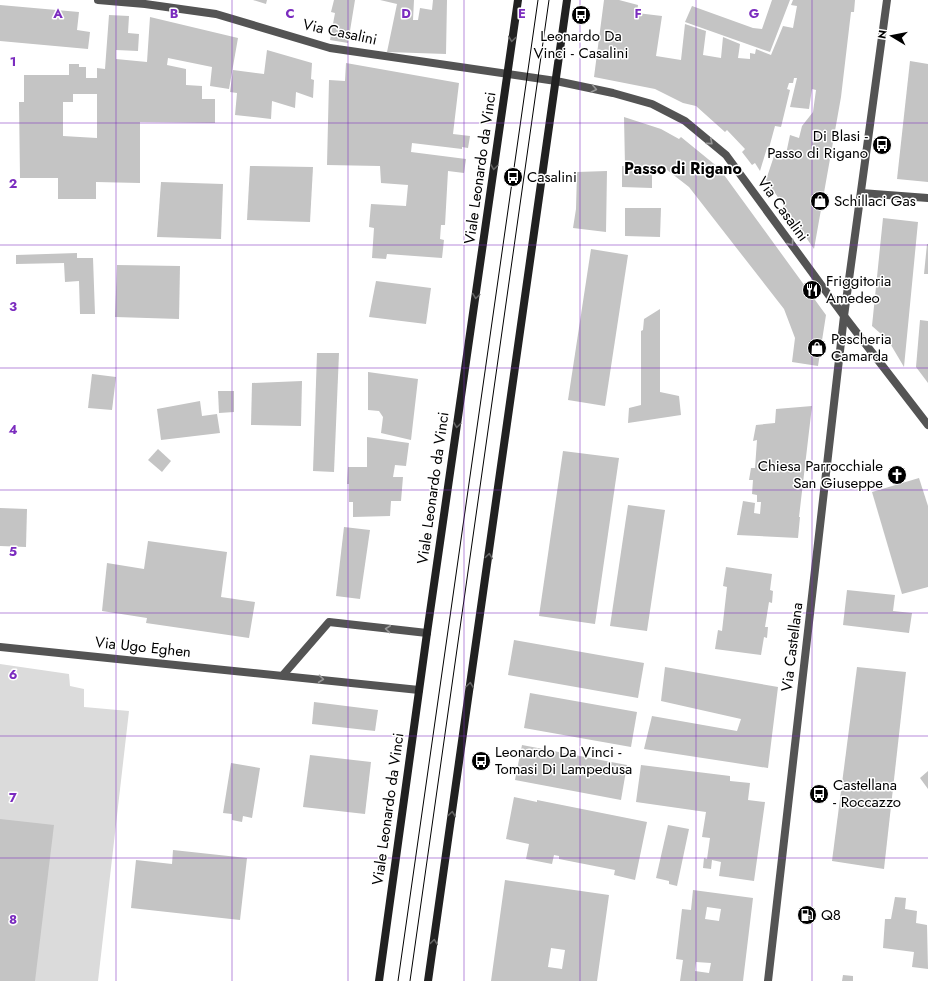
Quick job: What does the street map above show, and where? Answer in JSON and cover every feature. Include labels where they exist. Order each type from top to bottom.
[{"type":"street","name":"Via Casalini","points":[[98,0],[216,14],[330,48],[508,72],[613,93],[652,104],[691,126],[726,155],[844,316],[928,426]]},
{"type":"street","name":"Viale Leonardo da Vinci","points":[[379,981],[427,633],[518,0]]},
{"type":"street","points":[[428,981],[567,0]]},
{"type":"street","name":"Via Castellana","points":[[768,981],[844,316],[887,0]]},
{"type":"street","points":[[861,193],[928,198]]},
{"type":"street","points":[[283,675],[329,622],[427,633]]},
{"type":"street","name":"Via Ugo Eghen","points":[[0,647],[419,690]]},
{"type":"shaded area","points":[[0,664],[69,674],[70,686],[84,689],[84,707],[129,711],[98,981],[0,981]]},
{"type":"building","points":[[253,0],[267,0],[266,4]]},
{"type":"building","points":[[334,0],[355,0],[348,43],[330,40],[335,13],[331,12]]},
{"type":"building","points":[[380,0],[414,0],[413,20],[418,20],[420,8],[432,10],[433,0],[447,0],[446,54],[387,52],[397,4]]},
{"type":"building","points":[[604,0],[619,0],[638,5],[637,13],[662,16],[656,56],[681,60],[685,24],[706,31],[703,55],[721,58],[723,37],[740,44],[738,58],[750,59],[750,53],[755,54],[756,49],[771,55],[783,26],[793,28],[797,6],[791,5],[793,0],[855,0],[854,12],[851,12],[841,97],[814,249],[766,180],[775,153],[786,154],[790,135],[799,138],[802,126],[813,112],[816,90],[812,89],[809,109],[790,107],[797,78],[794,78],[793,83],[789,83],[787,89],[790,90],[781,127],[775,126],[769,148],[767,148],[760,171],[755,163],[752,165],[742,152],[745,149],[727,130],[725,132],[696,106],[683,103],[655,89],[594,77]]},
{"type":"building","points":[[772,0],[790,0],[770,52],[685,22],[692,6],[753,28],[762,29]]},
{"type":"building","points":[[0,5],[79,12],[77,30],[90,32],[88,49],[0,41]]},
{"type":"building","points":[[109,15],[129,16],[128,33],[139,34],[138,51],[116,50],[116,59],[147,62],[150,17],[238,38],[229,89],[210,86],[212,67],[168,58],[167,65],[186,69],[186,85],[202,86],[202,99],[215,99],[215,123],[140,122],[140,183],[96,182],[96,199],[58,199],[58,178],[20,178],[19,102],[24,102],[24,75],[69,75],[69,64],[79,64],[79,67],[86,67],[86,78],[97,78],[97,68],[105,69]],"holes":[[[73,94],[97,94],[97,138],[63,136],[63,102],[73,102]]]},
{"type":"building","points":[[267,50],[312,63],[311,79],[314,80],[313,98],[296,92],[295,108],[272,101],[271,119],[235,115],[237,93],[230,92],[233,70],[264,74]]},
{"type":"building","points":[[910,61],[928,64],[928,182],[897,179]]},
{"type":"building","points":[[346,63],[459,83],[453,134],[470,136],[468,148],[462,147],[462,149],[412,143],[411,152],[466,159],[464,173],[448,171],[445,225],[441,225],[440,239],[444,240],[442,258],[387,254],[386,259],[372,258],[374,228],[369,227],[371,204],[406,206],[408,185],[381,183],[380,166],[327,165],[329,80],[345,81]]},
{"type":"building","points":[[624,117],[661,129],[679,139],[681,137],[719,168],[826,315],[818,366],[792,362],[795,338],[784,309],[689,187],[662,166],[661,173],[652,171],[652,188],[622,187],[622,166],[625,166]]},
{"type":"building","points":[[250,166],[313,167],[310,222],[247,220]]},
{"type":"building","points":[[607,171],[606,232],[573,228],[576,209],[577,172]]},
{"type":"building","points":[[161,182],[223,184],[221,239],[157,237]]},
{"type":"building","points":[[625,208],[661,208],[660,237],[625,236]]},
{"type":"building","points":[[883,218],[918,222],[904,367],[888,340],[872,326]]},
{"type":"building","points":[[927,244],[928,274],[924,274]]},
{"type":"building","points":[[591,249],[628,255],[605,406],[568,400]]},
{"type":"building","points":[[77,253],[77,258],[93,258],[95,314],[80,314],[79,281],[65,282],[64,263],[16,264],[16,255]]},
{"type":"building","points":[[117,265],[180,266],[179,319],[115,317]]},
{"type":"building","points":[[376,281],[431,288],[426,324],[369,317]]},
{"type":"building","points":[[660,309],[660,392],[679,396],[681,415],[628,423],[629,408],[641,405],[641,331],[643,330],[644,319]]},
{"type":"building","points":[[920,320],[928,321],[928,383],[916,367]]},
{"type":"building","points":[[317,353],[339,353],[334,472],[313,471]]},
{"type":"building","points":[[368,372],[418,379],[411,440],[381,433],[383,417],[379,411],[368,410]]},
{"type":"building","points":[[92,374],[116,377],[112,410],[88,408]]},
{"type":"building","points":[[302,381],[301,426],[251,425],[252,383]]},
{"type":"building","points":[[218,391],[234,391],[234,412],[219,413]]},
{"type":"building","points":[[200,401],[202,416],[217,414],[220,433],[161,440],[157,409]]},
{"type":"building","points":[[812,406],[799,517],[798,538],[737,535],[743,501],[755,503],[754,513],[760,514],[761,502],[757,502],[757,495],[752,494],[753,480],[749,480],[751,468],[755,468],[757,440],[753,441],[756,425],[775,423],[776,409]]},
{"type":"building","points":[[367,437],[409,443],[406,466],[395,465],[393,477],[403,477],[401,501],[391,501],[390,516],[353,517],[353,502],[349,502],[349,484],[347,484],[348,467],[367,467]]},
{"type":"building","points":[[158,449],[171,461],[162,472],[148,460]]},
{"type":"building","points":[[563,451],[619,458],[595,624],[539,616]]},
{"type":"building","points":[[919,478],[928,506],[928,587],[902,594],[872,492]]},
{"type":"building","points":[[628,505],[665,510],[647,631],[610,626]]},
{"type":"building","points":[[0,508],[27,509],[26,547],[0,546]]},
{"type":"building","points":[[344,527],[370,530],[360,599],[336,596]]},
{"type":"building","points":[[148,541],[227,552],[221,597],[255,602],[249,638],[146,623],[147,618],[102,611],[107,563],[144,569]]},
{"type":"building","points":[[726,567],[772,574],[770,590],[773,591],[772,603],[769,602],[765,627],[768,627],[767,638],[764,637],[761,655],[715,649],[718,630],[722,631],[727,587],[723,586]]},
{"type":"building","points":[[847,590],[895,595],[893,611],[912,613],[909,633],[843,625]]},
{"type":"building","points":[[514,640],[644,663],[638,698],[508,675]]},
{"type":"building","points":[[665,667],[778,687],[768,768],[644,749],[652,716],[737,731],[741,719],[661,701]]},
{"type":"building","points":[[857,667],[906,672],[884,869],[832,861]]},
{"type":"building","points":[[530,693],[637,712],[631,747],[524,728]]},
{"type":"building","points":[[314,702],[378,710],[375,731],[312,724]]},
{"type":"building","points":[[522,745],[627,765],[621,800],[515,780]]},
{"type":"building","points":[[310,755],[371,762],[365,814],[303,807]]},
{"type":"building","points":[[231,763],[260,768],[252,818],[243,816],[242,822],[232,820],[232,814],[223,813]]},
{"type":"building","points":[[641,765],[730,776],[730,781],[750,783],[748,800],[765,802],[754,881],[719,876],[721,862],[712,860],[711,869],[703,868],[704,858],[707,859],[710,838],[702,837],[706,812],[636,802]]},
{"type":"building","points":[[928,771],[928,789],[920,778]]},
{"type":"building","points":[[514,797],[537,802],[537,800],[647,822],[635,880],[614,875],[615,870],[559,859],[559,856],[554,855],[552,864],[526,859],[529,844],[506,839]]},
{"type":"building","points":[[0,819],[54,825],[35,981],[0,981]]},
{"type":"building","points":[[668,825],[689,829],[677,886],[669,884],[669,881],[656,878]]},
{"type":"building","points":[[173,850],[247,858],[240,920],[131,908],[136,860],[172,864]]},
{"type":"building","points":[[505,880],[609,895],[597,981],[491,981]],"holes":[[[551,948],[565,950],[562,969],[548,967]]]},
{"type":"building","points":[[693,890],[753,898],[743,981],[680,981],[683,960],[676,959],[682,909],[691,910]],"holes":[[[707,907],[721,909],[719,921],[705,919]],[[696,962],[711,963],[709,973],[695,971]]]},
{"type":"building","points":[[895,897],[906,898],[905,909],[917,911],[916,923],[927,925],[928,969],[912,967],[914,952],[883,948],[885,919],[891,919]]},
{"type":"building","points":[[843,975],[853,976],[853,981],[842,981]]},
{"type":"tram line","points":[[398,981],[538,0]]},
{"type":"tram line","points":[[410,981],[549,0]]},
{"type":"place","name":"Leonardo Da Vinci - Casalini","points":[[581,15]]},
{"type":"place","name":"Di Blasi - Passo di Rigano","points":[[882,145]]},
{"type":"place","name":"Casalini","points":[[513,177]]},
{"type":"place","name":"Schillaci Gas","points":[[820,201]]},
{"type":"place","name":"Friggitoria Amedeo","points":[[812,290]]},
{"type":"place","name":"Pescheria Camarda","points":[[817,348]]},
{"type":"place","name":"Chiesa Parrocchiale San Giuseppe","points":[[897,475]]},
{"type":"place","name":"Leonardo Da Vinci - Tomasi Di Lampedusa","points":[[481,761]]},
{"type":"place","name":"Castellana - Roccazzo","points":[[819,794]]},
{"type":"place","name":"Q8","points":[[807,915]]},
{"type":"district","name":"Passo di Rigano","points":[[683,168]]}]
